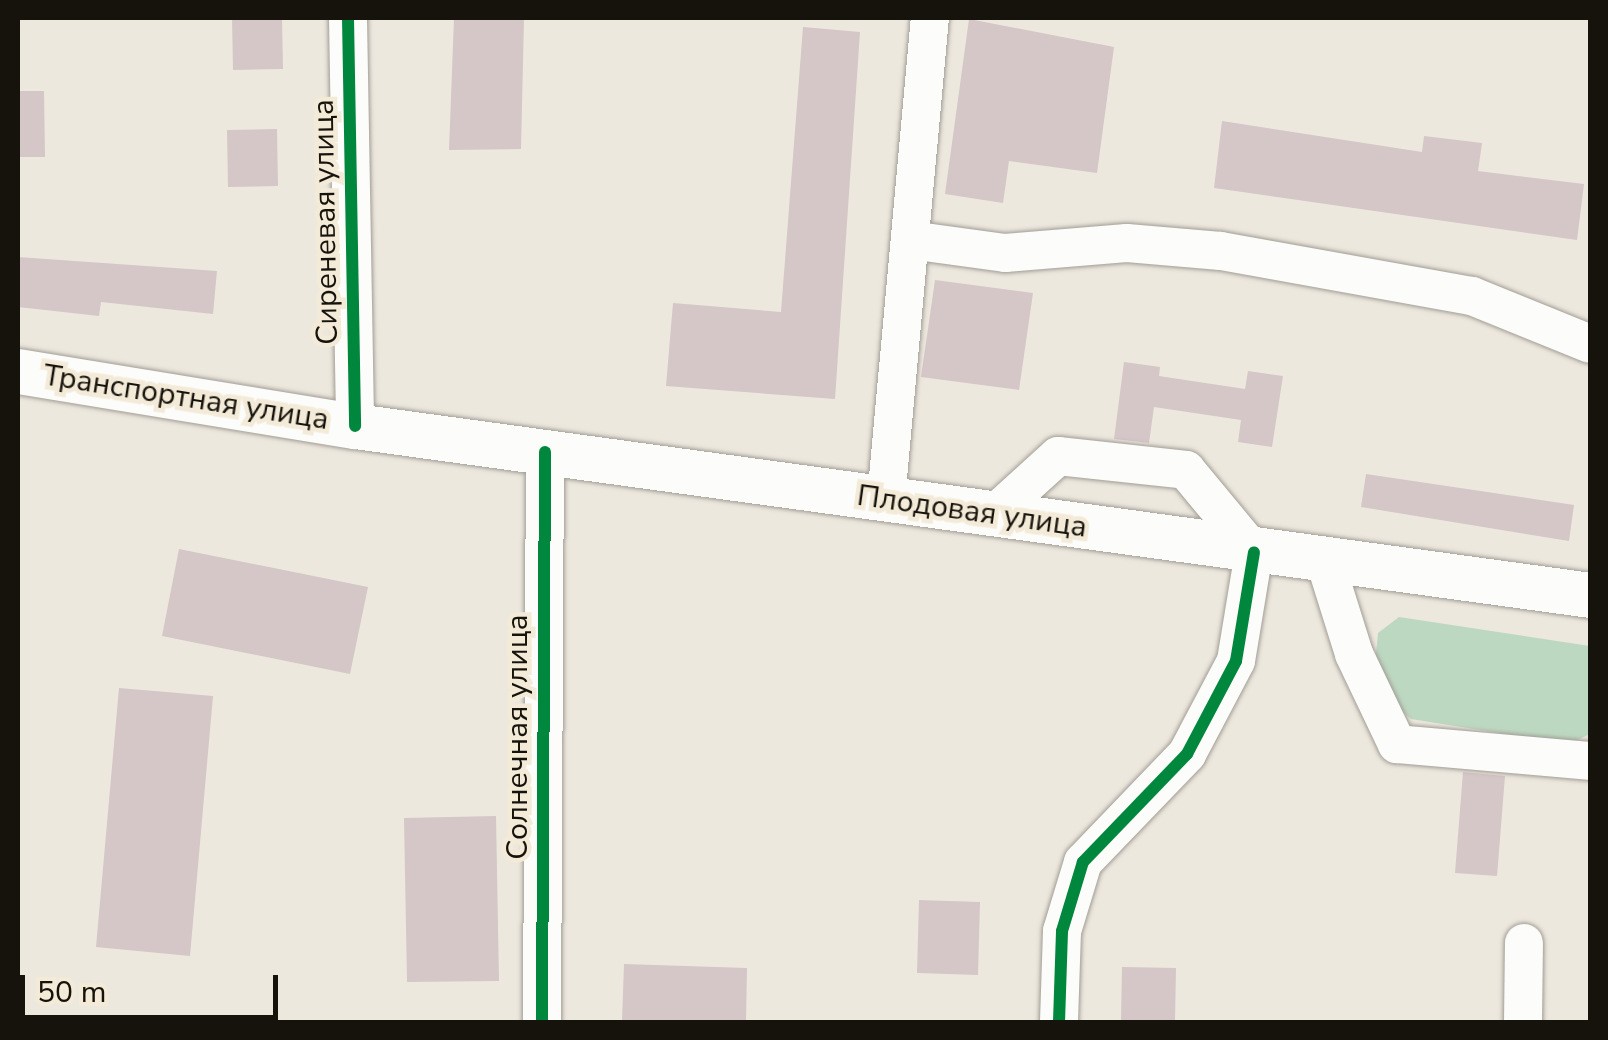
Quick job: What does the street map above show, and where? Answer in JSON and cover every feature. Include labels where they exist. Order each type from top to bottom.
[{"type":"main road","name":"Транспортная улица","points":[[18,371],[354,426]]},
{"type":"main road","name":"Плодовая улица","points":[[354,426],[1590,595]]},
{"type":"street","name":"Сиреневая улица","points":[[348,18],[354,426]]},
{"type":"street","points":[[886,500],[930,18]]},
{"type":"street","points":[[910,240],[1005,253],[1127,242],[1220,251],[1472,296],[1590,344]]},
{"type":"street","name":"Солнечная улица","points":[[542,1022],[545,452]]},
{"type":"street","points":[[993,515],[1058,456],[1186,470],[1254,552],[1236,661],[1187,754],[1083,862],[1062,931],[1059,1022]]},
{"type":"street","points":[[1324,558],[1354,654],[1397,744],[1590,761]]},
{"type":"street","points":[[1523,1022],[1524,943]]},
{"type":"green space","points":[[1399,617],[1590,646],[1590,734],[1569,744],[1411,719],[1383,695],[1374,675],[1378,633]]},
{"type":"building","points":[[232,18],[282,18],[283,69],[233,70]]},
{"type":"building","points":[[454,18],[524,18],[521,149],[449,150]]},
{"type":"building","points":[[969,19],[1114,47],[1097,173],[1009,161],[1003,203],[945,194]]},
{"type":"building","points":[[803,27],[860,32],[835,399],[666,386],[673,303],[781,312]]},
{"type":"building","points":[[18,91],[44,91],[45,157],[18,157]]},
{"type":"building","points":[[1222,121],[1422,152],[1424,136],[1482,143],[1478,171],[1584,184],[1577,240],[1214,188]]},
{"type":"building","points":[[277,129],[278,186],[228,187],[227,130]]},
{"type":"building","points":[[18,257],[217,271],[213,314],[101,302],[99,316],[18,307]]},
{"type":"building","points":[[935,280],[1033,293],[1019,390],[921,377]]},
{"type":"building","points":[[1124,362],[1160,367],[1159,376],[1245,389],[1248,371],[1283,376],[1272,447],[1238,442],[1241,420],[1154,407],[1149,443],[1114,439]]},
{"type":"building","points":[[1366,474],[1574,505],[1569,541],[1361,507]]},
{"type":"building","points":[[179,549],[368,587],[350,674],[162,636]]},
{"type":"building","points":[[119,688],[213,696],[190,956],[96,947]]},
{"type":"building","points":[[1463,772],[1505,776],[1497,876],[1455,873]]},
{"type":"building","points":[[496,816],[499,981],[407,982],[404,818]]},
{"type":"building","points":[[919,900],[980,902],[978,975],[917,973]]},
{"type":"building","points":[[624,964],[747,968],[746,1022],[622,1022]]},
{"type":"building","points":[[1122,967],[1176,968],[1175,1022],[1121,1021]]},
{"type":"cycle path","points":[[348,18],[355,426]]},
{"type":"cycle path","points":[[542,1022],[545,452]]},
{"type":"cycle path","points":[[1059,1022],[1062,931],[1083,862],[1187,754],[1236,661],[1254,552]]}]
